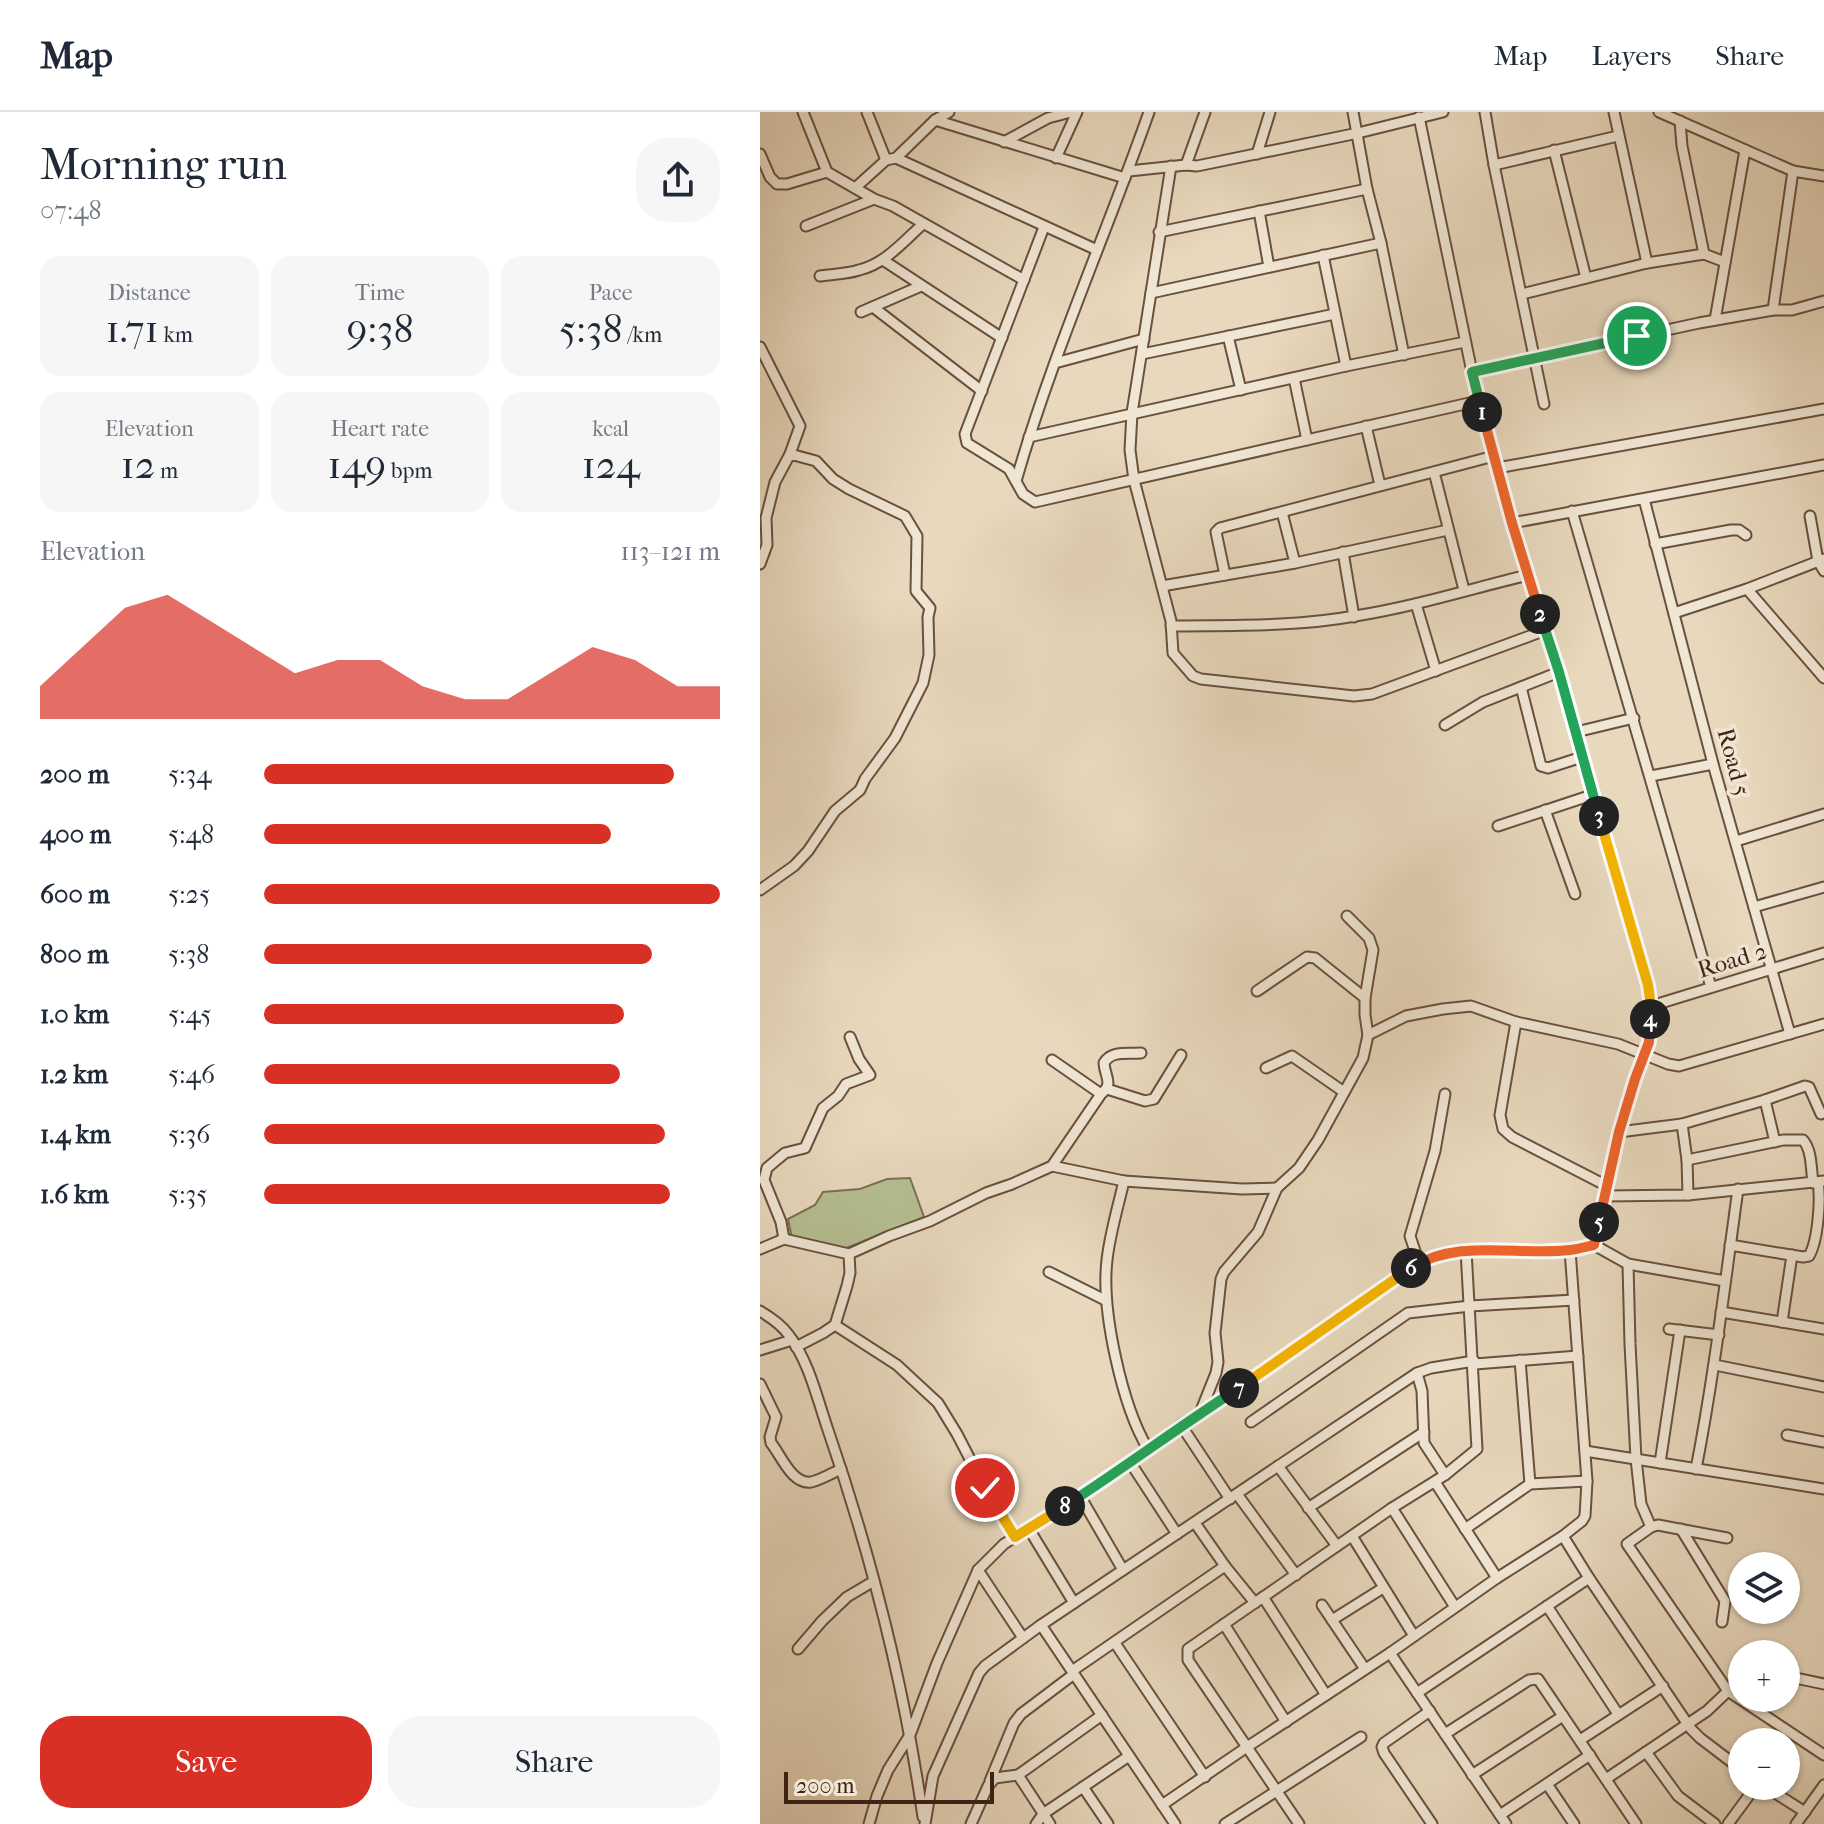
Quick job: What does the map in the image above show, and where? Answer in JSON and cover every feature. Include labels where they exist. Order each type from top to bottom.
[{"type":"street","points":[[803,112],[827,172],[1024,280]]},
{"type":"street","points":[[855,188],[935,120],[949,112]]},
{"type":"street","points":[[1004,142],[1048,118],[1071,112]]},
{"type":"street","points":[[1056,158],[1077,112]]},
{"type":"street","points":[[1016,481],[1055,363],[1149,112]]},
{"type":"street","points":[[1186,165],[1205,112]]},
{"type":"street","points":[[1257,154],[1270,112]]},
{"type":"street","points":[[1353,112],[1404,355]]},
{"type":"street","points":[[935,120],[1056,158],[1127,174],[1171,166],[1197,166],[1443,112]]},
{"type":"street","points":[[1485,112],[1544,404]]},
{"type":"street","points":[[1614,112],[1647,263]]},
{"type":"street","points":[[1659,112],[1793,171],[1824,176]]},
{"type":"street","points":[[870,114],[891,159],[1097,250]]},
{"type":"street","points":[[1419,117],[1478,401],[1648,985],[1651,1006],[1649,1042],[1619,1132],[1594,1245]]},
{"type":"street","points":[[1680,121],[1682,146],[1704,254]]},
{"type":"street","points":[[1494,165],[1618,136]]},
{"type":"street","points":[[1554,150],[1586,278]]},
{"type":"street","points":[[1715,320],[1745,150]]},
{"type":"street","points":[[760,154],[770,177],[777,184],[827,172]]},
{"type":"street","points":[[1171,166],[1132,413],[1130,450],[1134,480],[1171,626],[1173,653],[1193,676],[1201,679],[1354,696],[1372,694],[1546,630]]},
{"type":"street","points":[[1773,310],[1793,171]]},
{"type":"street","points":[[1159,232],[1367,189]]},
{"type":"street","points":[[806,226],[874,199]]},
{"type":"street","points":[[1259,211],[1269,267]]},
{"type":"street","points":[[820,276],[860,270],[883,260],[923,224]]},
{"type":"street","points":[[1044,227],[965,434],[967,443],[1009,469],[1023,494],[1035,502],[1478,401]]},
{"type":"street","points":[[1151,293],[1381,243]]},
{"type":"street","points":[[1522,294],[1647,263],[1704,254],[1725,262]]},
{"type":"street","points":[[1323,255],[1346,366]]},
{"type":"street","points":[[883,260],[1002,338]]},
{"type":"street","points":[[861,312],[921,286]]},
{"type":"street","points":[[1472,372],[1715,320],[1773,310],[1792,310],[1824,301]]},
{"type":"street","points":[[873,307],[982,391]]},
{"type":"street","points":[[1142,354],[1335,314]]},
{"type":"street","points":[[1228,336],[1241,390]]},
{"type":"street","points":[[1055,363],[1144,339]]},
{"type":"street","points":[[1029,437],[1465,342]]},
{"type":"street","points":[[760,347],[800,426],[775,482],[766,518],[767,545],[760,564]]},
{"type":"street","points":[[1294,378],[1307,440]]},
{"type":"street","points":[[1497,468],[1824,409]]},
{"type":"street","points":[[1366,426],[1380,485]]},
{"type":"street","points":[[760,890],[794,866],[835,811],[860,790],[895,738],[923,683],[929,655],[930,608],[916,591],[917,536],[905,516],[841,484],[816,461],[790,454]]},
{"type":"street","points":[[1225,575],[1217,529],[1494,456]]},
{"type":"street","points":[[1512,523],[1824,465]]},
{"type":"street","points":[[1434,472],[1464,590]]},
{"type":"street","name":"Road 5","points":[[1644,499],[1713,764],[1790,1034]]},
{"type":"street","points":[[1572,511],[1711,987]]},
{"type":"street","points":[[1282,512],[1295,563]]},
{"type":"street","points":[[1810,516],[1824,571]]},
{"type":"street","points":[[1162,586],[1295,563],[1448,530]]},
{"type":"street","points":[[1655,544],[1731,530],[1739,530],[1746,535]]},
{"type":"street","points":[[1343,552],[1354,617]]},
{"type":"street","points":[[1674,613],[1821,560]]},
{"type":"street","points":[[1171,626],[1286,624],[1354,617],[1528,575]]},
{"type":"street","points":[[1747,589],[1824,678]]},
{"type":"street","points":[[1416,604],[1436,671]]},
{"type":"street","points":[[1445,725],[1483,702],[1559,672]]},
{"type":"street","points":[[1521,687],[1541,766],[1548,768],[1582,757]]},
{"type":"street","points":[[1576,732],[1634,718]]},
{"type":"street","points":[[1651,776],[1713,764]]},
{"type":"street","points":[[1498,826],[1592,795]]},
{"type":"street","points":[[1545,810],[1575,894]]},
{"type":"street","points":[[1736,841],[1824,814]]},
{"type":"street","points":[[1754,907],[1824,887]]},
{"type":"street","points":[[1200,1413],[1218,1362],[1215,1333],[1224,1272],[1258,1232],[1277,1188],[1299,1168],[1318,1140],[1363,1058],[1368,1035],[1365,998],[1373,950],[1369,938],[1347,916]]},
{"type":"street","name":"Road 2","points":[[1651,1006],[1824,953]]},
{"type":"street","points":[[1257,991],[1311,956],[1365,998]]},
{"type":"street","points":[[1368,1035],[1406,1016],[1471,1006],[1516,1022],[1618,1044],[1668,1064],[1689,1064],[1824,1024]]},
{"type":"street","points":[[1516,1022],[1500,1115],[1503,1129],[1606,1191],[1688,1195],[1818,1182]]},
{"type":"street","points":[[784,1239],[781,1222],[764,1180],[763,1167],[785,1153],[805,1148],[823,1108],[838,1096],[846,1084],[870,1075],[850,1037]]},
{"type":"street","points":[[760,1249],[784,1239],[849,1254],[1052,1166],[1109,1084],[1104,1063],[1107,1057],[1141,1053]]},
{"type":"street","points":[[1052,1060],[1104,1092],[1145,1101],[1154,1099],[1181,1055]]},
{"type":"street","points":[[1266,1068],[1292,1056],[1344,1092]]},
{"type":"street","points":[[1619,1132],[1682,1124],[1808,1086],[1821,1114]]},
{"type":"street","points":[[1419,1263],[1410,1236],[1435,1151],[1445,1094]]},
{"type":"street","points":[[1765,1100],[1775,1142]]},
{"type":"street","points":[[1682,1124],[1688,1195]]},
{"type":"street","points":[[1687,1160],[1775,1142],[1803,1140],[1807,1144],[1819,1192],[1813,1249],[1807,1257],[1730,1245]]},
{"type":"street","points":[[1052,1166],[1124,1181],[1242,1189],[1277,1188]]},
{"type":"street","points":[[1124,1181],[1107,1259],[1105,1300],[1116,1360],[1136,1430],[1148,1449]]},
{"type":"street","points":[[1696,1469],[1715,1365],[1738,1189]]},
{"type":"street","points":[[869,1824],[888,1770],[910,1735],[937,1663],[978,1570],[1004,1544],[1263,1372],[1390,1281],[1428,1258],[1466,1250],[1570,1250],[1594,1245],[1628,1264],[1725,1281]]},
{"type":"street","points":[[1299,1824],[1188,1660],[1188,1649],[1392,1508],[1435,1482],[1477,1449],[1466,1250]]},
{"type":"street","points":[[1162,1805],[1582,1521],[1587,1481],[1570,1250]]},
{"type":"street","points":[[760,1350],[794,1344],[835,1325],[850,1273],[849,1254]]},
{"type":"street","points":[[1782,1322],[1792,1255]]},
{"type":"street","points":[[1628,1264],[1636,1459],[1641,1504],[1651,1527]]},
{"type":"street","points":[[1049,1272],[1105,1300]]},
{"type":"street","points":[[1251,1422],[1408,1313],[1574,1300]]},
{"type":"street","points":[[760,1311],[788,1333],[803,1360],[852,1501],[910,1735],[925,1824]]},
{"type":"street","points":[[1721,1312],[1824,1329]]},
{"type":"street","points":[[835,1325],[897,1365],[938,1403],[1015,1537]]},
{"type":"street","points":[[1660,1463],[1675,1330],[1719,1335]]},
{"type":"street","points":[[925,1824],[933,1776],[979,1673],[1041,1625],[1417,1373],[1474,1361],[1475,1364],[1578,1356]]},
{"type":"street","points":[[1520,1360],[1530,1484]]},
{"type":"street","points":[[1715,1365],[1824,1387]]},
{"type":"street","points":[[1417,1373],[1422,1391],[1424,1443],[1445,1475]]},
{"type":"street","points":[[760,1384],[776,1417],[771,1443],[794,1476],[802,1482],[812,1482],[841,1469]]},
{"type":"street","points":[[1181,1425],[1296,1575]]},
{"type":"street","points":[[1308,1508],[1424,1432]]},
{"type":"street","points":[[1787,1435],[1824,1442]]},
{"type":"street","points":[[1585,1451],[1824,1489]]},
{"type":"street","points":[[1130,1462],[1177,1534]]},
{"type":"street","points":[[1278,1466],[1337,1546]]},
{"type":"street","points":[[1465,1529],[1530,1484],[1587,1481]]},
{"type":"street","points":[[1435,1482],[1497,1578]]},
{"type":"street","points":[[1080,1496],[1123,1570]]},
{"type":"street","points":[[1392,1508],[1455,1607]]},
{"type":"street","points":[[1195,1523],[1225,1566],[1259,1600],[1326,1695]]},
{"type":"street","points":[[1606,1779],[1689,1724],[1728,1691],[1627,1544],[1658,1525],[1727,1538]]},
{"type":"street","points":[[1029,1529],[1074,1603]]},
{"type":"street","points":[[1681,1529],[1725,1601],[1722,1622]]},
{"type":"street","points":[[1352,1536],[1414,1636]]},
{"type":"street","points":[[1563,1536],[1689,1724],[1700,1738],[1728,1759]]},
{"type":"street","points":[[971,1824],[1014,1723],[1021,1714],[1073,1673],[1225,1566]]},
{"type":"street","points":[[978,1570],[1023,1638]]},
{"type":"street","points":[[1417,1693],[1589,1578]]},
{"type":"street","points":[[798,1649],[847,1597],[874,1581]]},
{"type":"street","points":[[1332,1620],[1383,1588]]},
{"type":"street","points":[[1322,1605],[1365,1669]]},
{"type":"street","points":[[1547,1606],[1618,1714]]},
{"type":"street","points":[[1224,1624],[1286,1722]]},
{"type":"street","points":[[1041,1625],[1175,1824]]},
{"type":"street","points":[[1115,1643],[1205,1777]]},
{"type":"street","points":[[1390,1653],[1502,1821],[1547,1784],[1590,1755]]},
{"type":"street","points":[[1445,1734],[1529,1680],[1538,1679],[1636,1824]]},
{"type":"street","points":[[1800,1679],[1824,1684]]},
{"type":"street","points":[[1580,1740],[1663,1686]]},
{"type":"street","points":[[1430,1711],[1382,1747],[1432,1824]]},
{"type":"street","points":[[1760,1712],[1824,1755]]},
{"type":"street","points":[[988,1786],[995,1778],[1018,1775],[1102,1715]]},
{"type":"street","points":[[1472,1775],[1563,1716]]},
{"type":"street","points":[[1225,1824],[1361,1737]]},
{"type":"street","points":[[1646,1752],[1678,1796],[1715,1824]]},
{"type":"street","points":[[1036,1824],[1043,1814],[1129,1756]]},
{"type":"street","points":[[1018,1775],[1050,1824]]},
{"type":"street","points":[[1547,1784],[1574,1824]]},
{"type":"street","points":[[1796,1824],[1824,1785]]},
{"type":"street","points":[[1083,1787],[1108,1824]]},
{"type":"street","points":[[1728,1824],[1746,1800]]},
{"type":"street","points":[[1786,1800],[1805,1812]]},
{"type":"green space","points":[[910,1178],[924,1217],[844,1249],[792,1238],[788,1219],[815,1205],[823,1192],[860,1189],[887,1179]]},
{"type":"route","points":[[985,1488],[1015,1537],[1080,1496],[1390,1281],[1428,1258],[1466,1250],[1570,1250],[1594,1245],[1619,1132],[1649,1042],[1651,1006],[1648,985],[1559,672],[1512,523],[1472,372],[1637,336]]}]
